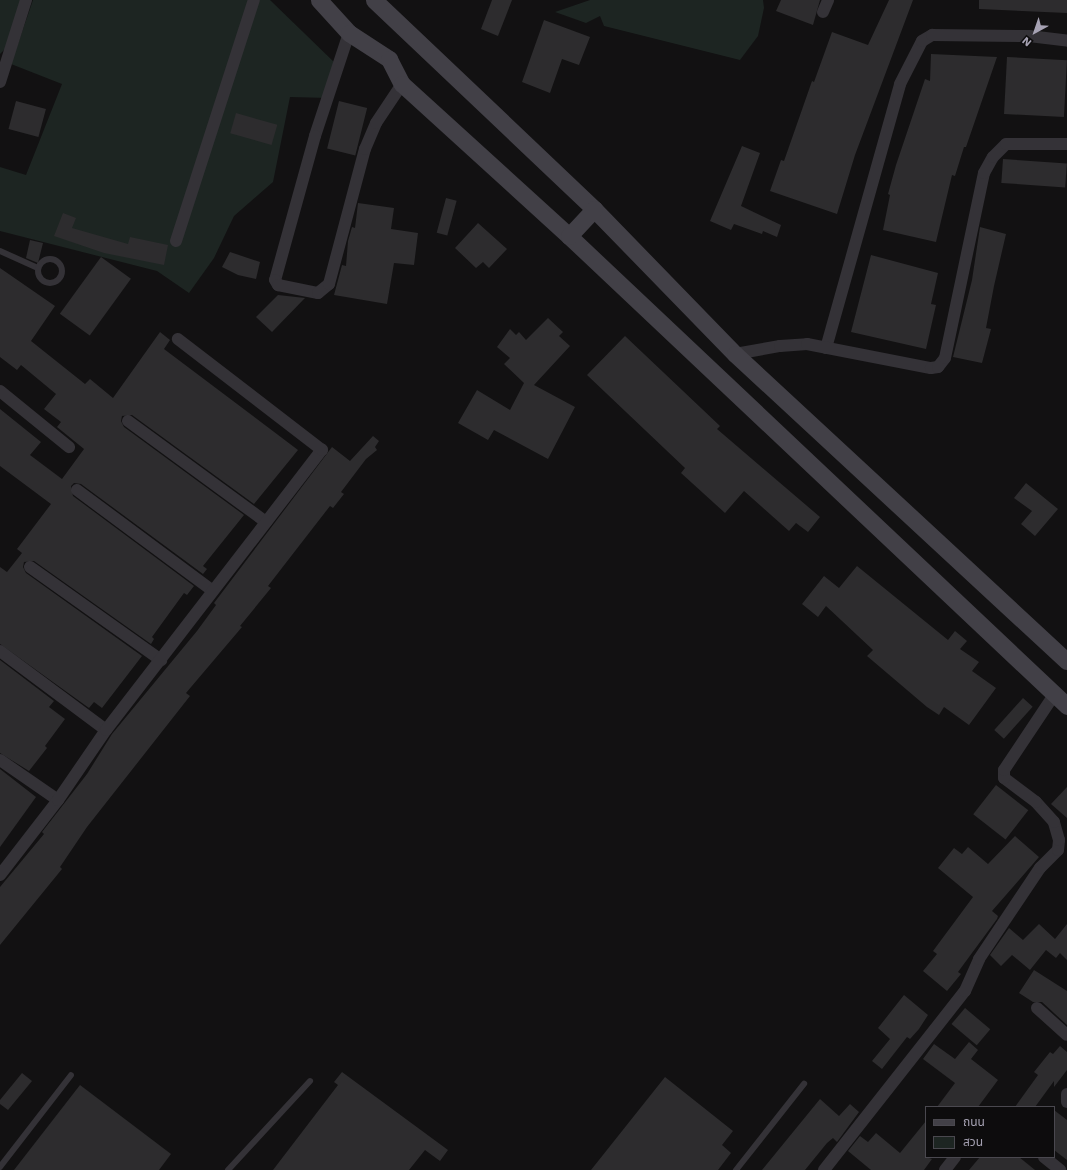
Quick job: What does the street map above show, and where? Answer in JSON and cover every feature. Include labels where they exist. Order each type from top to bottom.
[{"type":"main road","points":[[319,0],[349,33],[389,60],[402,84],[569,236],[1067,706]]},
{"type":"main road","points":[[374,0],[594,209],[734,354],[1067,661]]},
{"type":"main road","points":[[569,236],[594,209]]},
{"type":"street","points":[[0,82],[26,0]]},
{"type":"street","points":[[176,241],[254,0]]},
{"type":"street","points":[[823,12],[828,0]]},
{"type":"street","points":[[349,33],[313,143],[275,280],[278,285],[318,293],[329,284],[365,149],[376,123],[402,84]]},
{"type":"street","points":[[826,348],[900,84],[922,41],[932,35],[1029,36],[1067,41]]},
{"type":"street","points":[[734,354],[780,346],[807,344],[931,368],[938,367],[945,358],[984,173],[993,157],[1006,144],[1067,144]]},
{"type":"street","points":[[1,871],[58,800],[106,730],[322,450],[178,339]]},
{"type":"street","points":[[0,391],[69,447]]},
{"type":"street","points":[[128,421],[266,522]]},
{"type":"street","points":[[77,490],[213,592]]},
{"type":"street","points":[[30,567],[161,660]]},
{"type":"street","points":[[0,651],[106,730]]},
{"type":"street","points":[[824,1170],[965,991],[979,959],[1040,868],[1058,850],[1059,840],[1054,822],[1036,802],[1004,778],[1004,770],[1054,695]]},
{"type":"street","points":[[0,760],[58,800]]},
{"type":"street","points":[[1037,1008],[1067,1035]]},
{"type":"street","points":[[1067,1094],[1067,1102]]},
{"type":"street","points":[[945,1170],[954,1158]]},
{"type":"street","points":[[1045,1158],[1060,1170]]},
{"type":"lane","points":[[0,251],[38,268]]},
{"type":"lane","points":[[0,1166],[71,1075]]},
{"type":"lane","points":[[228,1170],[310,1081]]},
{"type":"lane","points":[[736,1170],[804,1084]]},
{"type":"green space","points":[[0,0],[21,0],[6,48],[0,54]]},
{"type":"green space","points":[[33,0],[270,0],[335,63],[329,98],[290,97],[273,182],[234,216],[214,258],[189,293],[157,271],[0,231],[0,167],[26,175],[62,84],[11,64]]},
{"type":"green space","points":[[590,0],[763,0],[764,8],[758,36],[740,60],[604,26],[600,16],[586,23],[555,12]]},
{"type":"building","points":[[492,0],[512,0],[498,36],[481,29]]},
{"type":"building","points":[[781,0],[820,0],[813,25],[776,11]]},
{"type":"building","points":[[889,0],[913,0],[855,155],[837,214],[770,191],[781,160],[784,161],[812,81],[814,82],[832,32],[868,45]]},
{"type":"building","points":[[979,0],[1067,0],[1067,13],[979,9]]},
{"type":"building","points":[[544,20],[590,37],[579,65],[562,59],[550,93],[522,82]]},
{"type":"building","points":[[931,54],[997,57],[955,176],[952,175],[936,242],[883,230],[890,195],[888,194],[896,165],[925,79],[930,81]]},
{"type":"building","points":[[1007,57],[1067,60],[1064,117],[1004,114]]},
{"type":"building","points":[[16,101],[46,109],[38,137],[8,129]]},
{"type":"building","points":[[339,101],[367,108],[355,156],[327,149]]},
{"type":"building","points":[[236,113],[277,125],[272,145],[230,133]]},
{"type":"building","points":[[742,146],[760,153],[741,206],[781,225],[777,237],[763,231],[762,234],[734,224],[731,230],[710,221]]},
{"type":"building","points":[[1003,159],[1067,163],[1065,187],[1001,183]]},
{"type":"building","points":[[446,198],[457,201],[447,236],[437,233]]},
{"type":"building","points":[[358,203],[394,208],[391,229],[418,233],[414,265],[394,263],[387,304],[334,295],[342,265],[346,266],[348,241],[352,227],[355,228]]},
{"type":"building","points":[[63,213],[76,218],[72,228],[128,244],[130,237],[168,245],[164,265],[104,253],[54,236]]},
{"type":"building","points":[[478,223],[507,249],[489,268],[483,262],[476,268],[455,248]]},
{"type":"building","points":[[980,227],[1006,234],[986,328],[991,329],[982,363],[953,357],[972,280]]},
{"type":"building","points":[[30,240],[43,243],[38,263],[26,258]]},
{"type":"building","points":[[230,252],[260,262],[256,279],[238,275],[222,267]]},
{"type":"building","points":[[871,255],[938,273],[931,304],[936,305],[926,349],[851,332]]},
{"type":"building","points":[[101,257],[131,279],[90,335],[60,314]]},
{"type":"building","points":[[0,268],[55,306],[31,341],[85,384],[90,379],[113,398],[160,332],[170,340],[164,349],[298,450],[254,504],[132,415],[122,416],[121,421],[124,427],[244,515],[203,566],[207,569],[203,574],[81,484],[74,483],[71,486],[73,496],[194,586],[187,595],[184,593],[152,637],[154,639],[151,644],[34,561],[24,562],[23,567],[26,573],[142,656],[102,708],[94,702],[89,708],[0,644],[0,567],[7,572],[22,553],[17,549],[51,504],[0,466],[0,409],[41,442],[30,455],[62,479],[84,449],[57,427],[61,422],[44,409],[56,394],[21,365],[17,370],[0,357]]},
{"type":"building","points":[[278,295],[305,298],[272,332],[256,317]]},
{"type":"building","points":[[548,318],[563,332],[559,336],[570,346],[534,385],[575,407],[548,459],[494,430],[488,440],[458,423],[477,390],[510,410],[524,383],[504,364],[510,358],[497,347],[510,329],[516,335],[519,332],[526,340]]},
{"type":"building","points":[[625,336],[720,426],[717,429],[820,517],[808,532],[796,523],[789,531],[744,491],[725,513],[681,473],[685,468],[587,375]]},
{"type":"building","points":[[373,436],[379,441],[375,447],[377,450],[366,459],[341,492],[344,494],[333,508],[330,506],[268,586],[271,588],[240,626],[242,627],[186,693],[190,696],[87,827],[60,867],[62,869],[0,945],[0,887],[44,834],[42,832],[87,774],[112,734],[197,631],[216,605],[214,603],[332,447],[350,461]]},
{"type":"building","points":[[1026,483],[1058,509],[1035,536],[1021,524],[1032,511],[1014,498]]},
{"type":"building","points":[[857,566],[948,640],[955,631],[967,641],[960,649],[979,662],[972,671],[996,688],[969,725],[944,707],[939,715],[927,707],[867,656],[873,650],[826,606],[818,617],[802,604],[824,576],[839,588]]},
{"type":"building","points":[[0,660],[54,701],[49,707],[65,719],[45,746],[47,748],[29,771],[0,753]]},
{"type":"building","points":[[1023,698],[1033,707],[1004,739],[994,730]]},
{"type":"building","points":[[0,769],[36,797],[0,847]]},
{"type":"building","points":[[996,785],[1028,810],[1006,839],[973,814]]},
{"type":"building","points":[[1067,787],[1067,818],[1051,804]]},
{"type":"building","points":[[1015,836],[1039,857],[992,911],[998,916],[997,919],[958,972],[961,974],[947,991],[923,971],[937,954],[933,951],[973,897],[938,868],[954,848],[962,854],[968,847],[988,864]]},
{"type":"building","points":[[1039,924],[1055,939],[1067,924],[1067,960],[1060,953],[1056,958],[1046,950],[1030,970],[1012,955],[1001,966],[990,955],[1009,928],[1023,940]]},
{"type":"building","points":[[1034,970],[1067,991],[1067,1025],[1042,1002],[1033,1002],[1019,993]]},
{"type":"building","points":[[904,995],[928,1015],[919,1029],[910,1039],[907,1037],[882,1069],[872,1061],[890,1039],[878,1028]]},
{"type":"building","points":[[965,1008],[990,1029],[977,1045],[952,1024]]},
{"type":"building","points":[[969,1042],[978,1050],[971,1059],[998,1080],[979,1106],[938,1106],[955,1083],[923,1059],[934,1044],[955,1059]]},
{"type":"building","points":[[1060,1046],[1067,1052],[1067,1070],[1054,1087],[1054,1081],[1036,1106],[1016,1106],[1038,1075],[1034,1072],[1050,1052],[1053,1054]]},
{"type":"building","points":[[342,1072],[448,1150],[440,1161],[425,1150],[409,1170],[273,1170],[338,1085],[334,1082]]},
{"type":"building","points":[[22,1073],[32,1081],[8,1110],[0,1104],[0,1100]]},
{"type":"building","points":[[665,1077],[733,1131],[722,1145],[731,1153],[718,1170],[591,1170]]},
{"type":"building","points":[[80,1085],[171,1154],[159,1170],[14,1170]]},
{"type":"building","points":[[820,1099],[839,1116],[850,1104],[859,1112],[837,1142],[833,1138],[827,1143],[805,1170],[762,1170]]},
{"type":"building","points":[[1055,1111],[1067,1120],[1067,1160],[1055,1151]]},
{"type":"building","points":[[925,1122],[925,1158],[932,1159],[924,1170],[871,1170],[848,1151],[860,1136],[868,1142],[876,1133],[900,1153]]},
{"type":"building","points":[[979,1158],[1020,1158],[1035,1170],[969,1170]]}]
